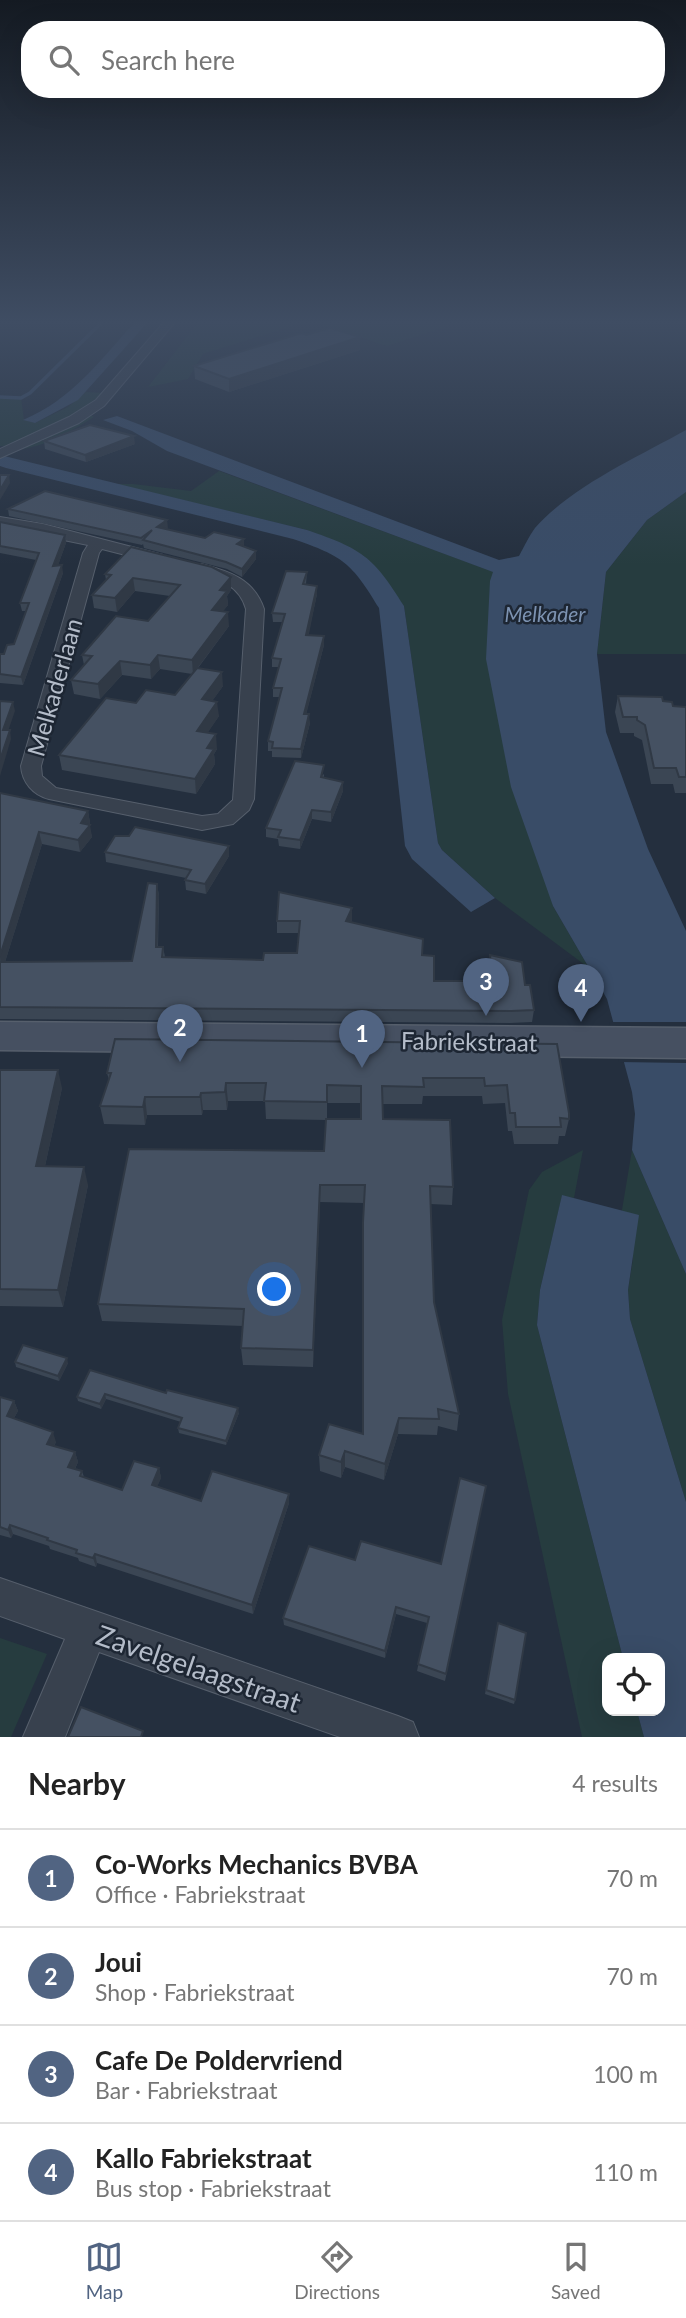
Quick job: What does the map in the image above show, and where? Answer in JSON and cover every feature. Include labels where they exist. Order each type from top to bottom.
[{"type":"main road","name":"Fabriekstraat","points":[[0,1036],[686,1043]]},
{"type":"street","points":[[2,452],[74,420],[101,402]]},
{"type":"street","name":"Melkaderlaan","points":[[0,522],[98,543],[183,565],[234,579],[247,589],[255,609],[242,802],[225,819],[216,822],[187,822],[48,793],[32,778],[32,766],[91,553],[98,543]]},
{"type":"street","name":"Zavelgelaagstraat","points":[[0,1597],[398,1737]]},
{"type":"street","points":[[44,1737],[89,1629]]},
{"type":"green space","points":[[0,402],[22,402],[24,420],[35,423],[74,402],[96,402],[84,412],[94,417],[57,438],[25,448],[0,446]]},
{"type":"green space","points":[[219,471],[494,572],[553,906],[589,968],[495,898],[442,850],[438,843],[404,606],[307,530],[116,484],[191,491]]},
{"type":"green space","points":[[686,492],[686,654],[597,654],[606,572],[647,520]]},
{"type":"green space","points":[[583,1150],[574,1198],[562,1196],[540,1290],[537,1325],[622,1653],[602,1653],[602,1716],[638,1716],[644,1737],[582,1737],[508,1394],[502,1320],[529,1190],[542,1172]]},
{"type":"green space","points":[[632,1150],[686,1274],[686,1502],[630,1319],[628,1290],[633,1259],[622,1210]]},
{"type":"green space","points":[[0,1638],[47,1654],[11,1737],[0,1737]]},
{"type":"water","points":[[55,402],[74,402],[35,423],[23,420]]},
{"type":"water","name":"Melkader","points":[[117,416],[499,560],[519,556],[535,528],[567,499],[606,473],[686,430],[686,492],[647,520],[606,572],[597,654],[606,732],[648,849],[686,931],[686,1274],[632,1150],[635,1114],[632,1092],[607,999],[553,906],[511,787],[486,659],[490,581],[493,572],[167,451],[132,431],[103,420]]},
{"type":"water","points":[[0,455],[307,530],[365,556],[384,576],[404,606],[438,843],[442,850],[495,898],[471,912],[412,859],[405,846],[379,608],[345,563],[335,556],[293,539],[6,468],[0,466]]},
{"type":"water","points":[[562,1195],[639,1215],[628,1290],[630,1319],[686,1502],[686,1737],[644,1737],[638,1716],[665,1716],[665,1653],[622,1653],[537,1325],[540,1290]]},
{"type":"pier","points":[[609,1022],[686,1022],[686,1063],[619,1062]]},
{"type":"building","points":[[90,425],[134,436],[85,455],[44,441]]},
{"type":"building","points":[[0,475],[9,475],[0,490]]},
{"type":"building","points":[[45,491],[167,520],[157,527],[205,538],[214,532],[244,539],[237,544],[256,551],[242,569],[226,562],[143,540],[152,530],[141,538],[8,509]]},
{"type":"building","points":[[0,522],[65,535],[53,566],[62,565],[21,677],[0,674],[0,654],[4,654],[7,645],[14,644],[29,603],[20,603],[39,553],[0,546]]},
{"type":"building","points":[[131,547],[212,567],[231,577],[220,590],[227,591],[212,610],[228,612],[192,660],[158,655],[150,665],[120,661],[98,684],[71,680],[92,656],[82,655],[116,616],[148,621],[180,585],[133,578],[115,598],[92,595],[111,575],[105,574]]},
{"type":"building","points":[[286,571],[307,572],[303,584],[317,586],[306,635],[324,636],[304,714],[309,714],[301,749],[272,748],[273,742],[268,741],[282,688],[273,688],[281,659],[272,658],[285,614],[272,613]]},
{"type":"building","points":[[197,668],[222,672],[202,699],[217,702],[197,731],[216,734],[207,748],[214,749],[195,779],[59,755],[106,698],[136,703],[146,690],[175,695]]},
{"type":"building","points":[[618,696],[662,697],[663,701],[672,702],[673,706],[686,707],[686,777],[679,777],[676,768],[654,768],[645,725],[637,720],[637,717],[623,717]]},
{"type":"building","points":[[0,701],[13,702],[3,730],[10,730],[0,760]]},
{"type":"building","points":[[295,761],[324,765],[321,777],[343,782],[331,812],[312,810],[300,840],[278,837],[281,830],[266,828]]},
{"type":"building","points":[[0,793],[88,811],[81,823],[90,825],[78,840],[39,832],[0,956]]},
{"type":"building","points":[[135,827],[229,846],[205,884],[185,880],[191,870],[105,852],[115,836],[129,836]]},
{"type":"building","points":[[148,883],[157,884],[156,947],[163,947],[162,957],[263,960],[264,953],[297,953],[300,921],[277,921],[279,892],[352,908],[346,921],[423,939],[422,955],[434,956],[434,981],[492,981],[490,955],[522,962],[525,985],[530,985],[534,1010],[0,1007],[0,962],[132,961]]},
{"type":"building","points":[[115,1039],[557,1044],[569,1113],[569,1119],[560,1118],[561,1127],[516,1127],[515,1113],[510,1113],[507,1085],[485,1086],[484,1078],[423,1078],[424,1087],[382,1086],[383,1119],[450,1120],[453,1187],[430,1186],[434,1302],[459,1414],[438,1409],[439,1419],[399,1418],[385,1464],[345,1451],[341,1462],[319,1455],[329,1424],[363,1434],[365,1185],[320,1185],[313,1350],[241,1348],[244,1309],[98,1304],[129,1149],[324,1151],[326,1119],[361,1119],[361,1086],[327,1085],[327,1102],[264,1101],[266,1083],[226,1083],[225,1092],[201,1093],[200,1097],[145,1097],[143,1107],[100,1106],[111,1073],[107,1073]]},
{"type":"building","points":[[0,1070],[58,1070],[36,1166],[84,1167],[58,1290],[0,1289]]},
{"type":"building","points":[[23,1345],[67,1358],[58,1376],[15,1362]]},
{"type":"building","points":[[90,1370],[166,1393],[167,1390],[238,1408],[226,1441],[178,1428],[182,1418],[105,1394],[100,1404],[77,1397]]},
{"type":"building","points":[[0,1397],[14,1401],[7,1416],[53,1432],[47,1444],[75,1452],[68,1467],[82,1471],[80,1476],[122,1490],[134,1461],[159,1468],[152,1485],[201,1501],[212,1471],[289,1494],[252,1605],[95,1554],[93,1558],[76,1553],[77,1550],[10,1525],[8,1530],[0,1527]]},
{"type":"building","points":[[460,1478],[486,1486],[446,1674],[418,1664],[429,1617],[396,1607],[385,1651],[283,1618],[309,1546],[355,1560],[361,1541],[441,1564]]},
{"type":"building","points":[[498,1623],[526,1633],[515,1700],[486,1690]]},
{"type":"building","points":[[81,1707],[143,1731],[141,1737],[68,1737]]},
{"type":"place","name":"Cafe De Poldervriend","points":[[486,1016]]},
{"type":"place","name":"Kallo Fabriekstraat","points":[[581,1022]]},
{"type":"place","name":"Joui","points":[[180,1062]]},
{"type":"place","name":"Co-Works Mechanics BVBA","points":[[362,1068]]}]
